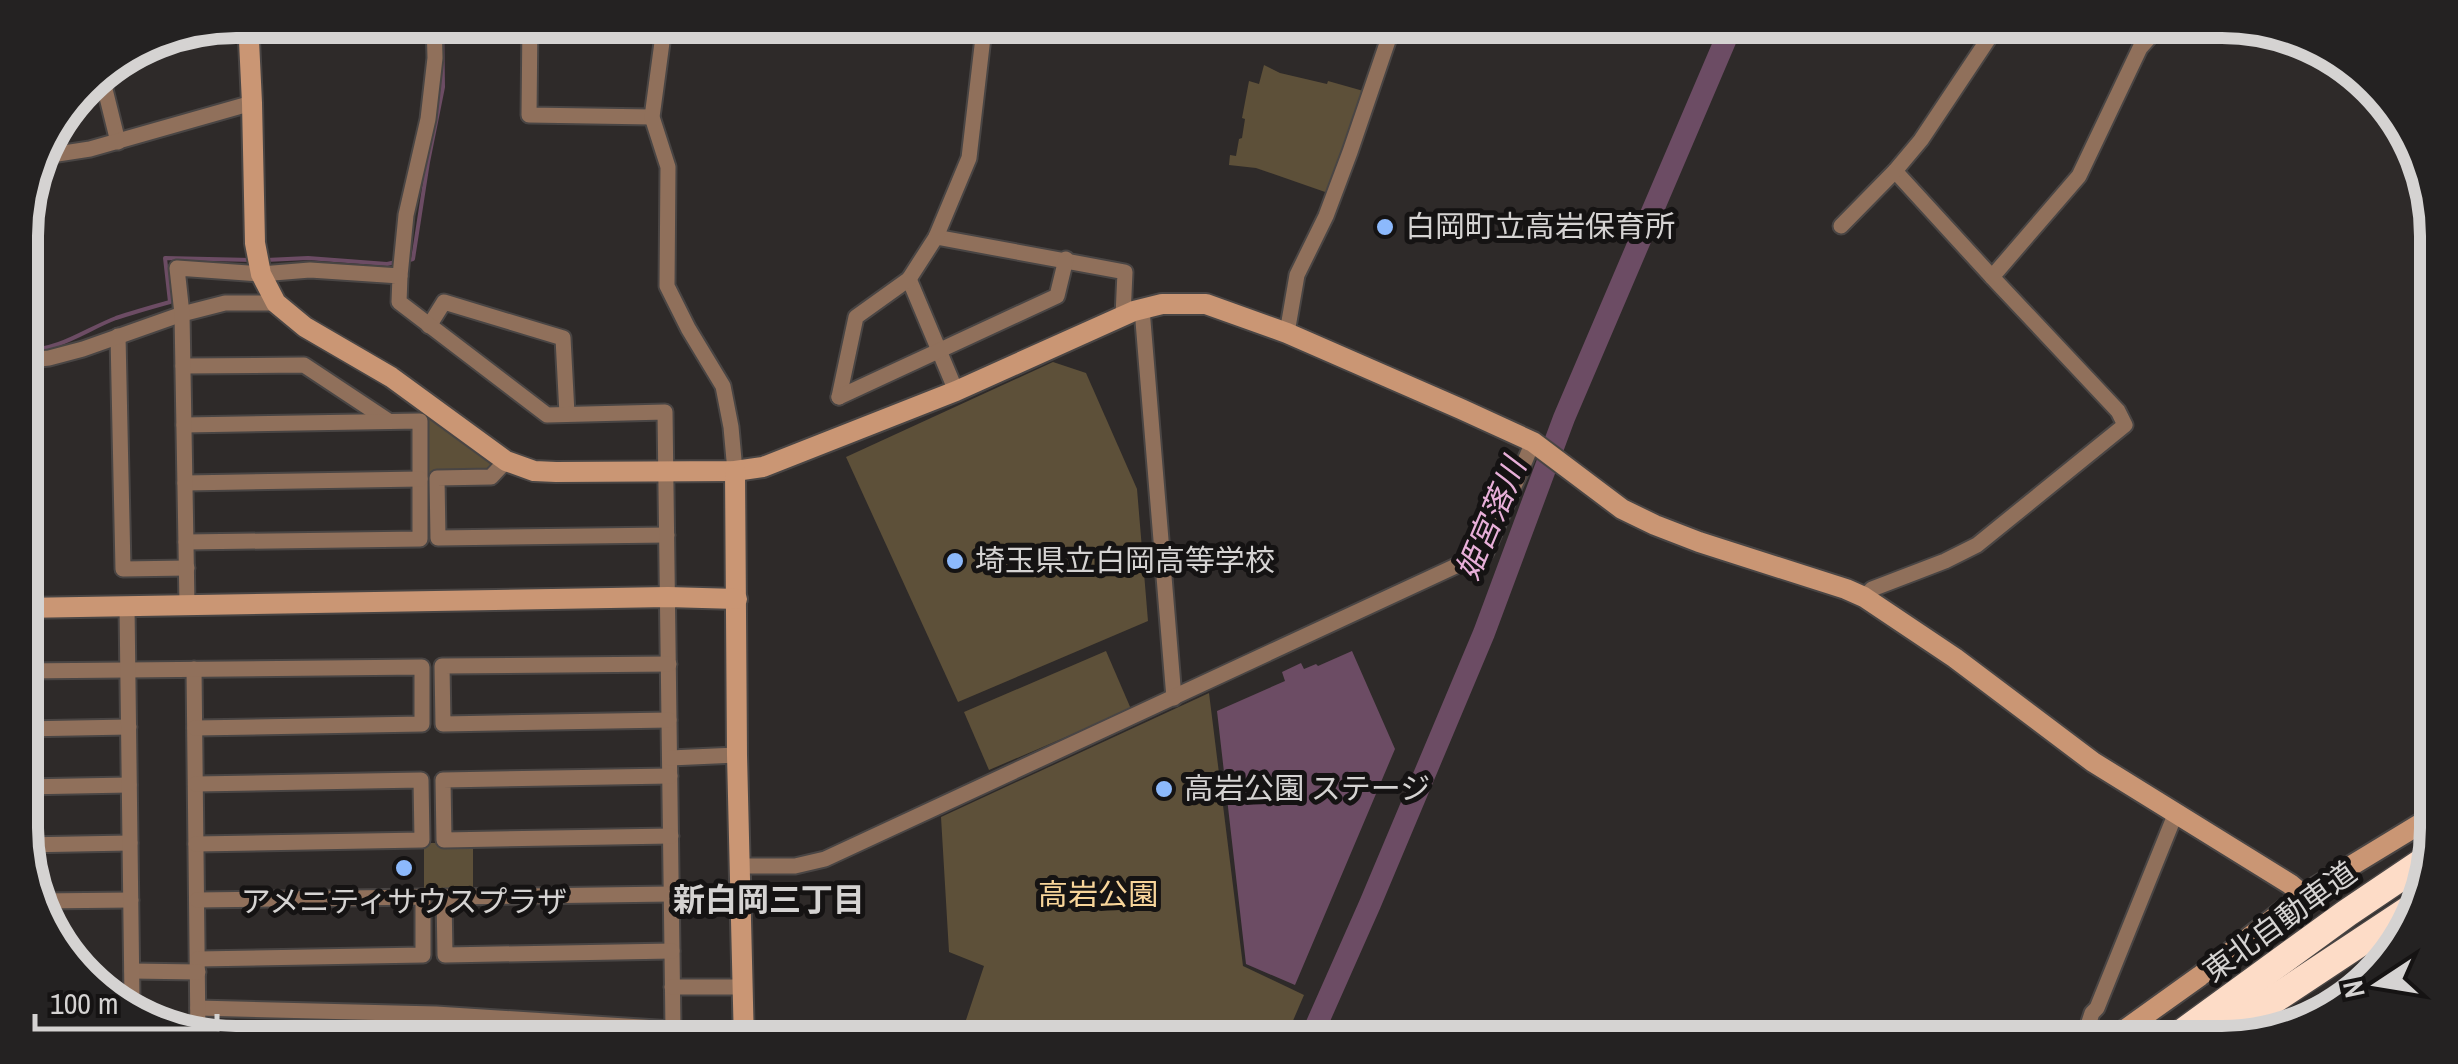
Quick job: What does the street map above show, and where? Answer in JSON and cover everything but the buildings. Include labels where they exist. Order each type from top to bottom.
[{"type":"highway","name":"東北自動車道","points":[[2192,1026],[2417,866]]},
{"type":"highway","name":"東北自動車道","points":[[2238,1026],[2399,916]]},
{"type":"street","points":[[249,38],[255,244],[260,274],[276,304],[304,327],[391,377],[506,461],[534,471],[556,472],[735,471],[763,467],[956,391],[1132,313],[1162,304],[1206,304],[1288,333],[1533,442],[1622,509],[1655,525],[1864,597],[1955,658],[2093,762],[2303,895]]},
{"type":"street","points":[[435,38],[428,119],[406,214],[399,302],[548,415],[666,412],[673,1026]]},
{"type":"street","points":[[530,38],[529,116],[652,117]]},
{"type":"street","points":[[663,38],[652,117],[668,167],[667,286],[723,386],[735,471],[736,755],[744,1026]]},
{"type":"street","points":[[982,38],[968,158],[936,237],[909,279],[856,317],[839,396],[1057,296],[1066,259]]},
{"type":"street","points":[[1288,333],[1297,275],[1326,216],[1389,38]]},
{"type":"street","points":[[1841,226],[1895,171],[1990,38]]},
{"type":"street","points":[[1992,276],[2080,176],[2140,48],[2149,38]]},
{"type":"street","points":[[104,88],[118,142]]},
{"type":"street","points":[[55,155],[90,150],[252,103]]},
{"type":"street","points":[[1864,597],[1872,589],[1945,561],[1977,544],[2125,425],[2118,411],[1895,171]]},
{"type":"street","points":[[936,237],[1125,272],[1174,698]]},
{"type":"street","points":[[187,604],[182,314],[177,268],[260,274],[310,270],[400,276]]},
{"type":"street","points":[[909,279],[956,391]]},
{"type":"street","points":[[430,326],[444,302],[563,338],[567,414]]},
{"type":"street","points":[[38,359],[83,349],[182,314],[225,304],[276,304]]},
{"type":"street","points":[[118,336],[123,569],[186,568]]},
{"type":"street","points":[[183,366],[304,365],[389,421]]},
{"type":"street","points":[[184,425],[420,421],[420,539],[186,542]]},
{"type":"street","points":[[739,866],[795,866],[826,860],[1486,552],[1533,442]]},
{"type":"street","points":[[506,461],[491,477],[437,478],[438,538],[667,535]]},
{"type":"street","points":[[185,484],[420,478]]},
{"type":"street","points":[[38,608],[737,598]]},
{"type":"street","points":[[127,606],[132,997]]},
{"type":"street","points":[[668,664],[442,666],[442,724],[669,720]]},
{"type":"street","points":[[38,670],[422,666],[422,724],[195,728]]},
{"type":"street","points":[[194,669],[198,1023]]},
{"type":"street","points":[[38,729],[129,727]]},
{"type":"street","points":[[670,758],[736,755]]},
{"type":"street","points":[[670,776],[443,780],[444,840],[671,836]]},
{"type":"street","points":[[196,784],[422,780],[422,840],[196,844]]},
{"type":"street","points":[[38,787],[130,785]]},
{"type":"street","points":[[2088,1026],[2175,814]]},
{"type":"street","points":[[2130,1026],[2303,895],[2420,824]]},
{"type":"street","points":[[39,845],[130,843]]},
{"type":"street","points":[[671,894],[444,897],[445,955],[672,951]]},
{"type":"street","points":[[132,970],[423,955],[422,897],[197,900]]},
{"type":"street","points":[[52,901],[131,900]]},
{"type":"street","points":[[672,987],[743,987]]},
{"type":"street","points":[[198,1008],[436,1014],[626,1026]]},
{"type":"green space","points":[[1264,65],[1280,73],[1367,92],[1328,193],[1256,168],[1229,165],[1230,155],[1236,156],[1242,138],[1249,81],[1259,84]]},
{"type":"green space","points":[[1053,362],[1086,373],[1137,489],[1148,621],[958,702],[846,457]]},
{"type":"green space","points":[[423,409],[493,462],[484,473],[425,475]]},
{"type":"green space","points":[[1106,651],[1131,709],[989,770],[964,712]]},
{"type":"green space","name":"高岩公園","points":[[1209,693],[1243,966],[1304,995],[1291,1026],[964,1026],[984,966],[949,952],[941,817]]},
{"type":"green space","points":[[424,843],[473,843],[473,890],[424,890]]},
{"type":"shaded area","points":[[1352,651],[1395,749],[1295,985],[1246,964],[1217,711],[1285,681],[1282,672],[1301,663],[1304,669],[1318,666]]},
{"type":"waterway","points":[[406,261],[413,259],[443,87],[442,38]]},
{"type":"waterway","name":"姫宮落川","points":[[1316,1026],[1484,633],[1564,418],[1726,38]]},
{"type":"waterway","points":[[38,349],[116,318],[170,302],[165,258],[252,260]]},
{"type":"waterway","points":[[266,260],[396,262]]},
{"type":"place","name":"白岡町立高岩保育所","points":[[1385,227]]},
{"type":"place","name":"埼玉県立白岡高等学校","points":[[955,561]]},
{"type":"place","name":"高岩公園 ステージ","points":[[1164,789]]},
{"type":"place","name":"アメニティサウスプラザ","points":[[404,868]]},
{"type":"district","name":"新白岡三丁目","points":[[769,900]]}]
